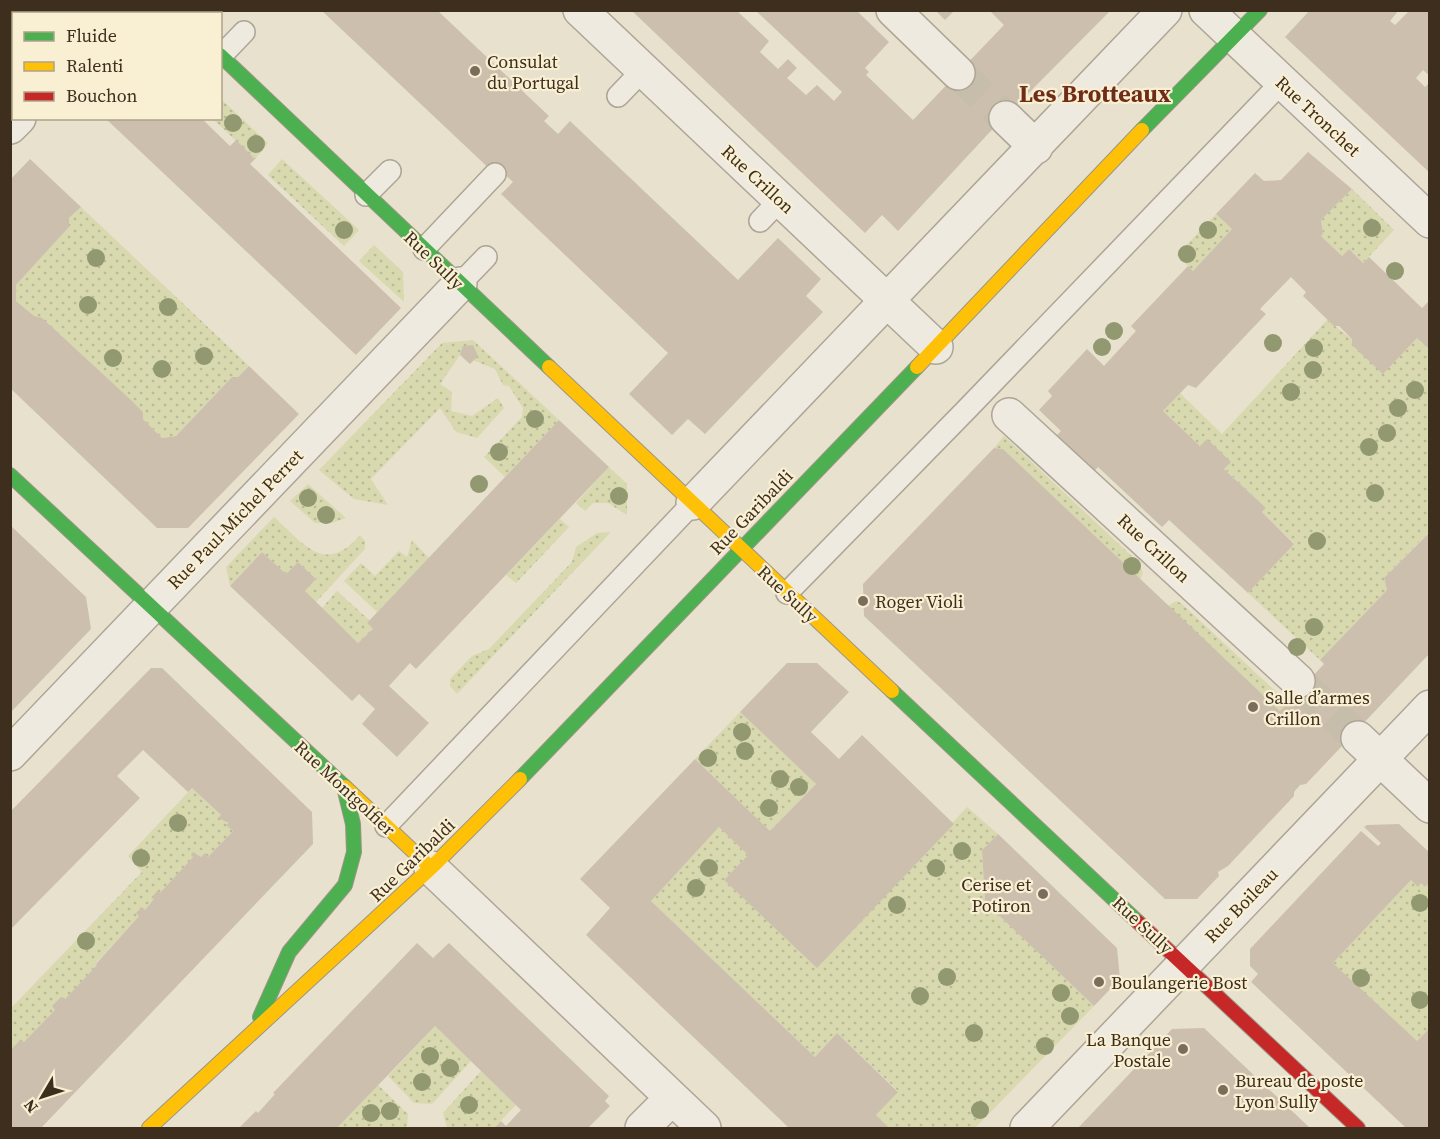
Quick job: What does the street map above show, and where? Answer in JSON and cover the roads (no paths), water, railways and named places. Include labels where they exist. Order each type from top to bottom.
[{"type":"main road","name":"Rue Garibaldi","points":[[149,1128],[431,868],[1260,10]]},
{"type":"main road","name":"Rue Sully","points":[[222,57],[740,549],[1358,1128]]},
{"type":"main road","name":"Rue Montgolfier","points":[[10,475],[431,868]]},
{"type":"main road","name":"Rue Garibaldi","points":[[256,1027],[288,952],[345,885],[354,852],[353,824],[344,787]]},
{"type":"street","name":"Rue Crillon","points":[[580,10],[642,70],[770,211],[888,302],[936,347]]},
{"type":"street","points":[[893,10],[958,73]]},
{"type":"street","points":[[693,503],[888,302],[1165,10]]},
{"type":"street","name":"Rue Tronchet","points":[[1206,10],[1430,221]]},
{"type":"street","points":[[1006,118],[1036,147]]},
{"type":"street","name":"Rue Paul-Michel Perret","points":[[10,754],[460,284]]},
{"type":"street","name":"Rue Crillon","points":[[1009,415],[1298,681]]},
{"type":"street","name":"Rue Boileau","points":[[1027,1128],[1184,964],[1369,748],[1430,707]]},
{"type":"street","points":[[1369,748],[1430,806]]},
{"type":"street","name":"Rue Montgolfier","points":[[431,868],[704,1128]]},
{"type":"street","points":[[642,1128],[672,1098]]},
{"type":"lane","points":[[222,55],[244,32]]},
{"type":"lane","points":[[618,96],[642,70]]},
{"type":"lane","points":[[787,593],[1282,82]]},
{"type":"lane","points":[[366,195],[390,171]]},
{"type":"lane","points":[[424,249],[495,174]]},
{"type":"lane","points":[[460,284],[486,257]]},
{"type":"lane","points":[[386,826],[693,503]]},
{"type":"tunnel","points":[[958,73],[1006,118]]},
{"type":"tunnel","points":[[1298,681],[1358,738]]},
{"type":"place","name":"Consulat du Portugal","points":[[475,71]]},
{"type":"place","name":"Roger Violi","points":[[863,601]]},
{"type":"place","name":"Salle d’armes Crillon","points":[[1253,707]]},
{"type":"place","name":"Cerise et Potiron","points":[[1043,894]]},
{"type":"place","name":"Boulangerie Bost","points":[[1099,982]]},
{"type":"place","name":"La Banque Postale","points":[[1183,1049]]},
{"type":"place","name":"Bureau de poste Lyon Sully","points":[[1223,1090]]},
{"type":"district","name":"Les Brotteaux","points":[[1095,93]]}]
